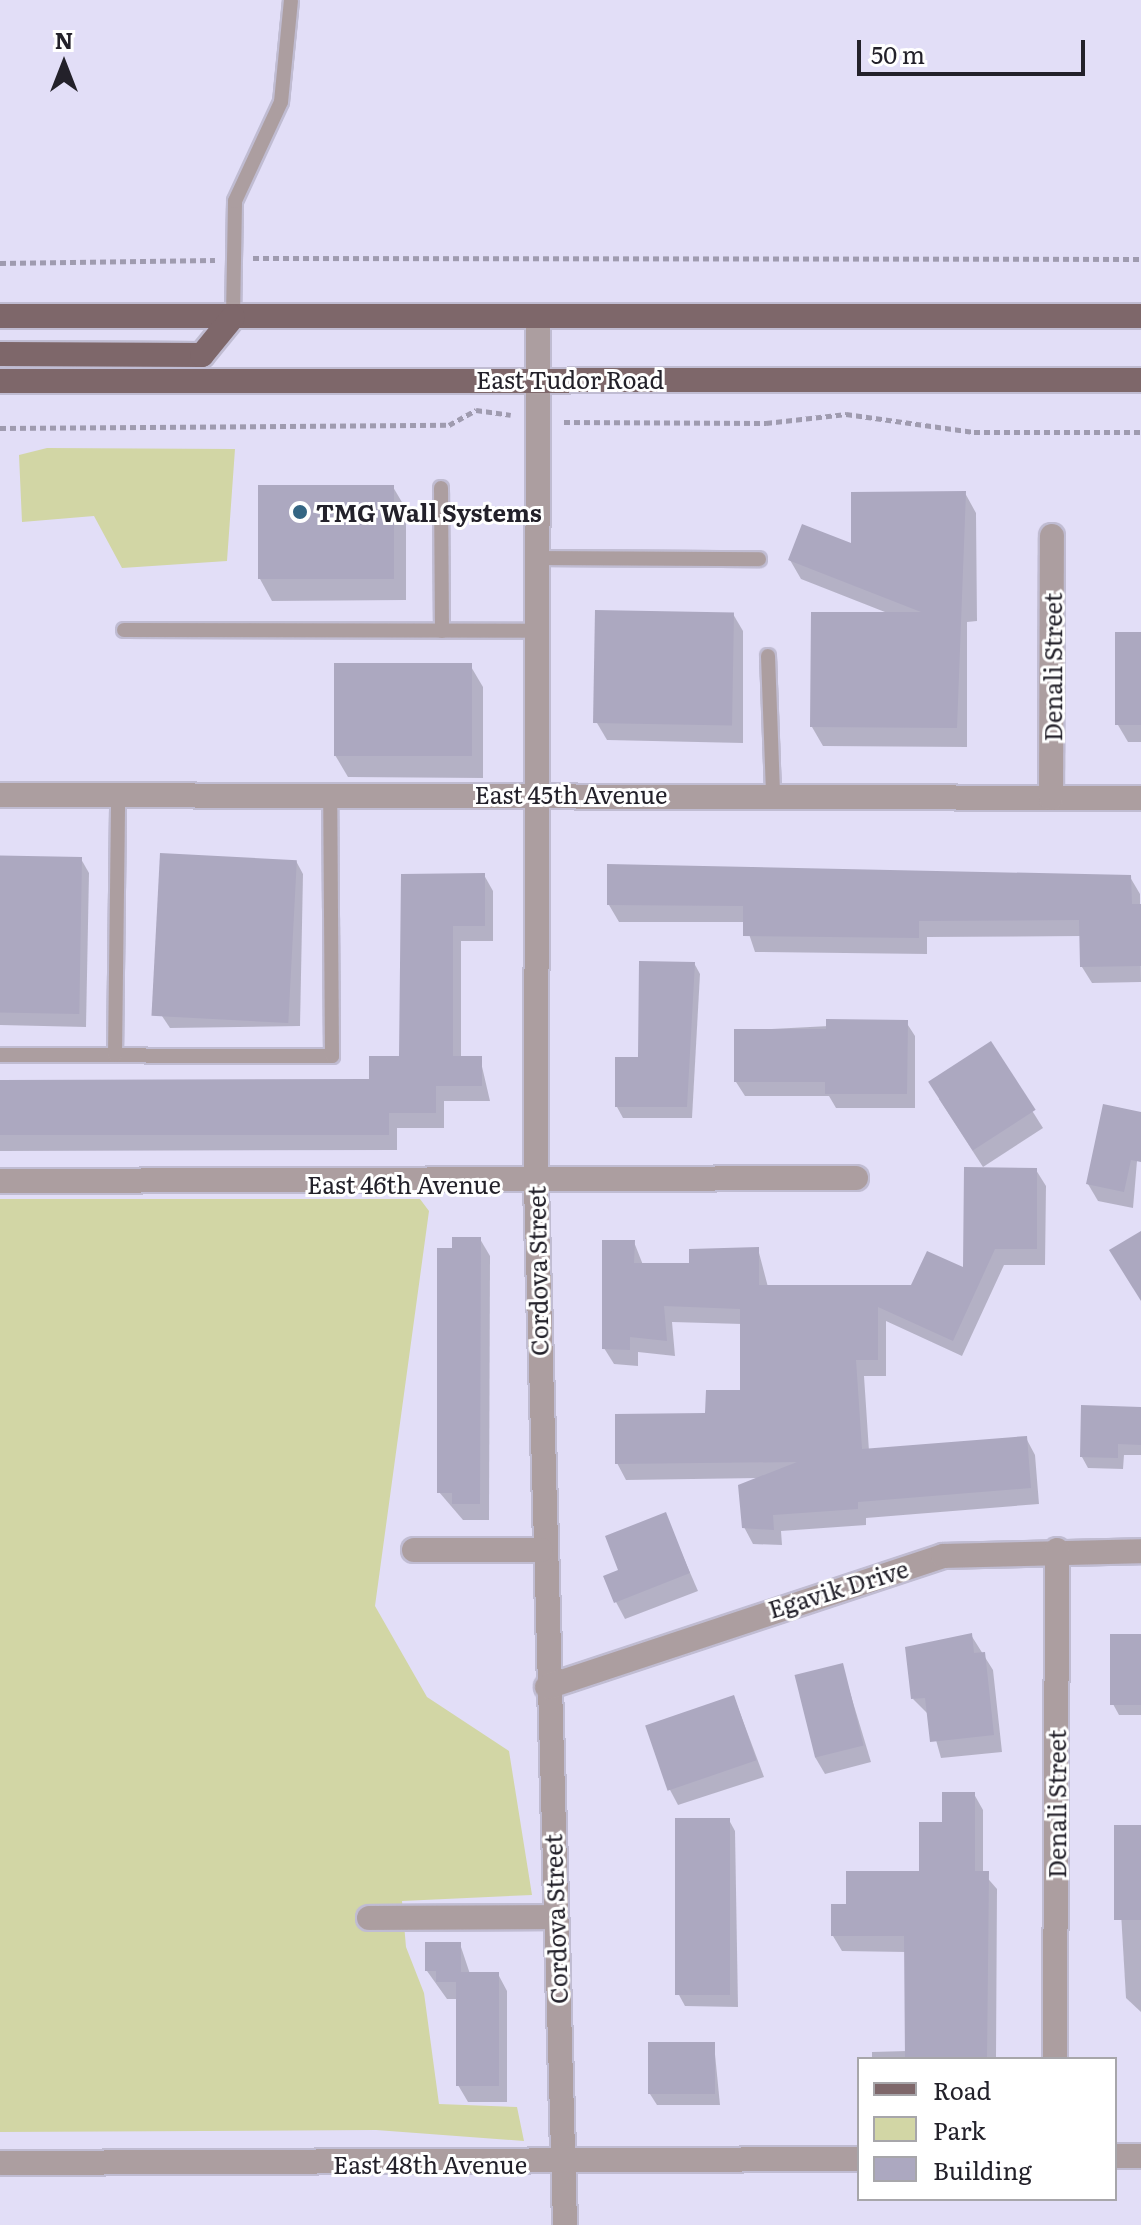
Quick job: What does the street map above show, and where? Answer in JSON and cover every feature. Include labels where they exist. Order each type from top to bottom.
[{"type":"main road","points":[[0,316],[1141,316]]},
{"type":"main road","points":[[0,354],[202,355],[233,317]]},
{"type":"main road","name":"East Tudor Road","points":[[0,381],[1141,380]]},
{"type":"street","name":"Cordova Street","points":[[538,316],[536,1185],[541,1550],[566,2164],[565,2225]]},
{"type":"street","name":"Denali Street","points":[[1051,798],[1052,536]]},
{"type":"street","name":"East 45th Avenue","points":[[0,795],[539,793],[1141,798]]},
{"type":"street","name":"East 46th Avenue","points":[[0,1181],[536,1185],[856,1178]]},
{"type":"street","points":[[414,1550],[541,1550]]},
{"type":"street","name":"Denali Street","points":[[1055,2057],[1057,1550]]},
{"type":"street","name":"Egavik Drive","points":[[547,1687],[943,1556],[1057,1550],[1141,1551]]},
{"type":"street","points":[[369,1918],[555,1917]]},
{"type":"street","points":[[1117,2156],[1141,2156]]},
{"type":"street","name":"East 48th Avenue","points":[[0,2163],[566,2164],[857,2159]]},
{"type":"lane","points":[[233,317],[235,201],[281,102],[291,0]]},
{"type":"lane","points":[[441,488],[442,631]]},
{"type":"lane","points":[[539,558],[759,559]]},
{"type":"lane","points":[[124,630],[539,631]]},
{"type":"lane","points":[[768,656],[773,795]]},
{"type":"lane","points":[[0,1055],[332,1056],[330,794]]},
{"type":"lane","points":[[115,1055],[118,795]]},
{"type":"path","points":[[0,263],[234,259],[1141,259]]},
{"type":"path","points":[[0,428],[449,425],[476,410],[539,419],[766,423],[846,414],[974,432],[1141,432]]},
{"type":"green space","points":[[47,448],[235,449],[227,561],[122,568],[94,516],[22,522],[19,455]]},
{"type":"green space","points":[[0,1199],[420,1199],[429,1211],[375,1606],[427,1697],[509,1751],[532,1895],[402,1901],[406,1947],[424,1993],[439,2104],[517,2107],[524,2141],[376,2130],[0,2132]]},
{"type":"building","points":[[258,485],[394,485],[394,579],[258,579]]},
{"type":"building","points":[[966,491],[957,728],[810,727],[811,612],[921,612],[788,560],[802,524],[851,543],[851,492]]},
{"type":"building","points":[[595,610],[734,612],[732,725],[593,723]]},
{"type":"building","points":[[1115,632],[1141,632],[1141,725],[1115,725]]},
{"type":"building","points":[[334,663],[472,663],[472,756],[334,756]]},
{"type":"building","points":[[160,853],[297,860],[288,1023],[151,1016]]},
{"type":"building","points":[[0,856],[82,857],[79,1014],[0,1013]]},
{"type":"building","points":[[607,864],[1131,875],[1132,904],[1141,904],[1141,966],[1080,967],[1079,920],[919,921],[919,938],[743,936],[743,906],[607,905]]},
{"type":"building","points":[[485,873],[485,926],[453,926],[453,1056],[482,1056],[482,1086],[436,1086],[436,1113],[389,1113],[389,1135],[0,1135],[0,1080],[369,1079],[369,1056],[399,1056],[401,874]]},
{"type":"building","points":[[639,961],[695,962],[687,1107],[615,1107],[615,1057],[638,1057]]},
{"type":"building","points":[[826,1019],[908,1020],[907,1094],[825,1094],[825,1082],[734,1082],[734,1029],[826,1029]]},
{"type":"building","points":[[991,1041],[1036,1110],[973,1151],[928,1082]]},
{"type":"building","points":[[1103,1104],[1141,1112],[1141,1162],[1131,1160],[1124,1192],[1086,1184]]},
{"type":"building","points":[[964,1167],[1037,1168],[1037,1249],[995,1249],[953,1341],[878,1307],[878,1360],[856,1360],[862,1449],[1027,1436],[1031,1488],[858,1502],[858,1509],[773,1515],[774,1530],[742,1528],[738,1485],[797,1462],[615,1464],[615,1414],[705,1413],[706,1390],[740,1390],[740,1309],[664,1306],[667,1341],[630,1337],[630,1350],[602,1349],[602,1240],[635,1240],[634,1263],[689,1263],[689,1249],[759,1247],[759,1285],[911,1285],[927,1251],[963,1267]]},
{"type":"building","points":[[1141,1231],[1141,1301],[1109,1250]]},
{"type":"building","points":[[452,1237],[481,1237],[480,1504],[452,1504],[452,1493],[437,1493],[437,1248],[452,1248]]},
{"type":"building","points":[[1081,1405],[1141,1407],[1141,1445],[1118,1444],[1118,1458],[1080,1457]]},
{"type":"building","points":[[666,1512],[690,1573],[614,1603],[603,1576],[618,1570],[605,1536]]},
{"type":"building","points":[[972,1633],[974,1653],[985,1652],[994,1735],[930,1742],[925,1698],[911,1699],[905,1647]]},
{"type":"building","points":[[1110,1634],[1141,1634],[1141,1705],[1110,1705]]},
{"type":"building","points":[[843,1663],[864,1745],[815,1758],[794,1675]]},
{"type":"building","points":[[734,1695],[756,1760],[668,1791],[645,1726]]},
{"type":"building","points":[[942,1792],[975,1792],[975,1871],[989,1871],[987,2057],[905,2057],[904,1936],[831,1936],[831,1904],[846,1904],[846,1871],[919,1871],[919,1822],[942,1822]]},
{"type":"building","points":[[675,1818],[730,1818],[730,1995],[675,1995]]},
{"type":"building","points":[[1114,1825],[1141,1825],[1141,1920],[1114,1920]]},
{"type":"building","points":[[425,1942],[461,1942],[461,1972],[499,1972],[499,2086],[456,2086],[456,1982],[436,1982],[436,1971],[425,1971]]},
{"type":"building","points":[[648,2042],[715,2042],[715,2094],[648,2094]]},
{"type":"place","name":"TMG Wall Systems","points":[[300,512]]}]
